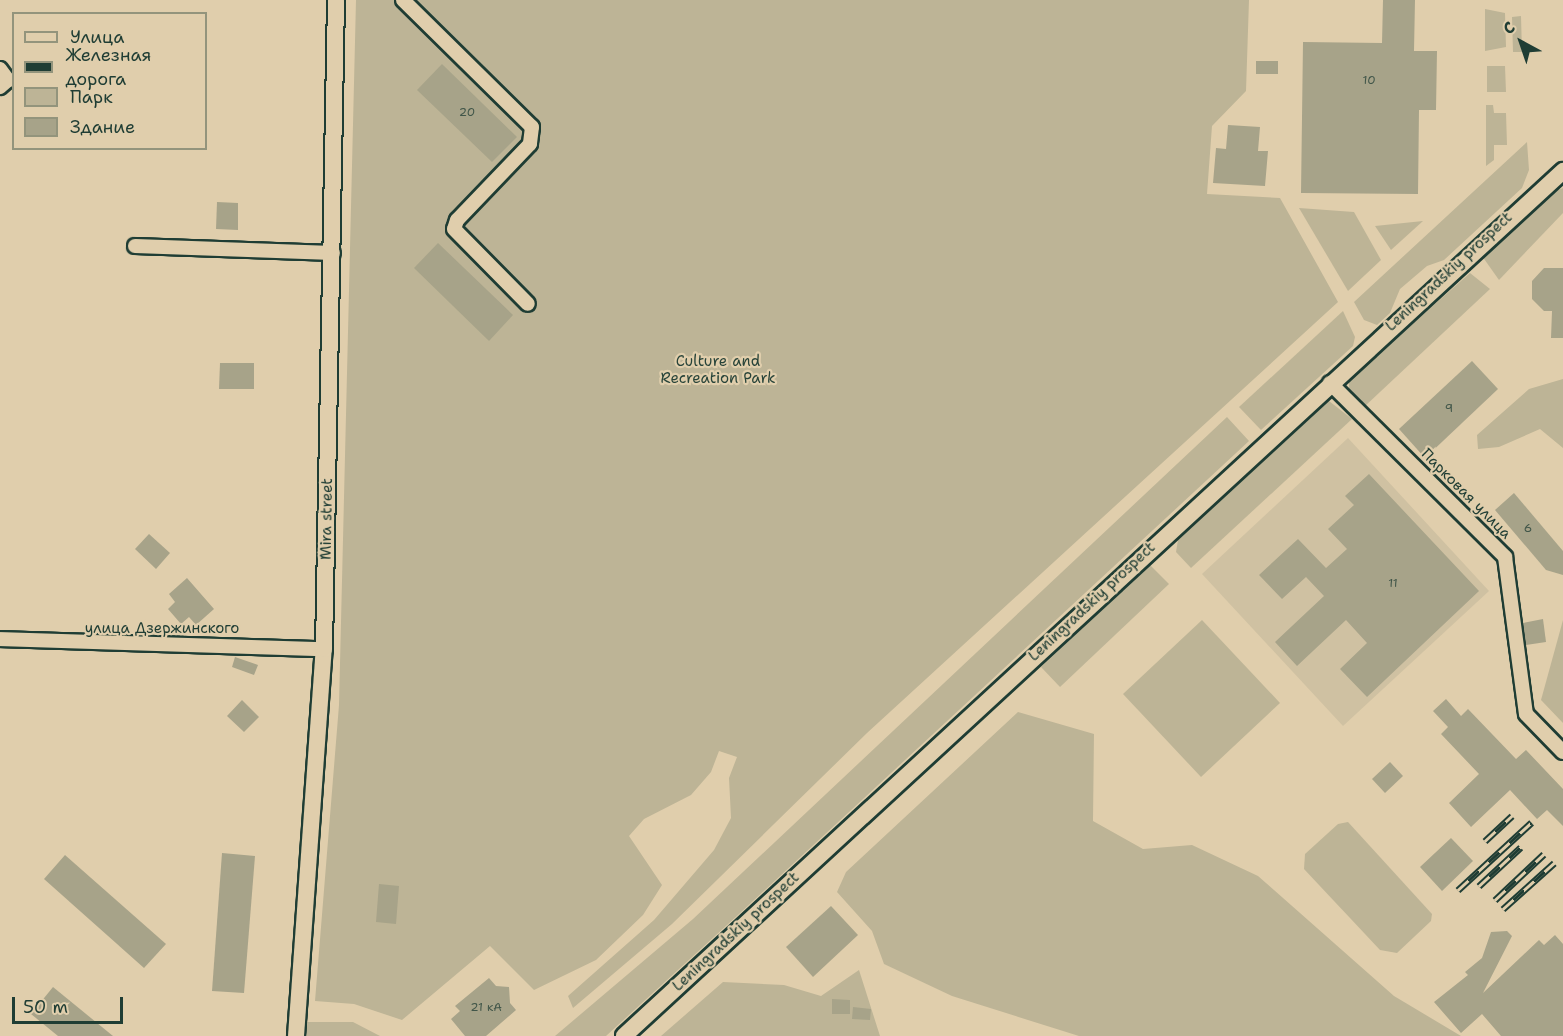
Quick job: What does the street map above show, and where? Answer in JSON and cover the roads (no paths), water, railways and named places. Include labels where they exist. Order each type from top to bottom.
[{"type":"street","name":"Mira street","points":[[296,1036],[324,649],[336,0]]},
{"type":"street","points":[[403,0],[532,127],[530,144],[457,220],[454,229],[528,304]]},
{"type":"street","points":[[0,69],[9,80],[0,87]]},
{"type":"street","name":"Leningradskiy prospect","points":[[624,1036],[1330,382],[1563,171]]},
{"type":"street","points":[[135,246],[333,253]]},
{"type":"street","name":"Парковая улица","points":[[1330,382],[1505,557],[1526,714],[1563,752]]},
{"type":"street","name":"улица Дзержинского","points":[[0,639],[324,649]]},
{"type":"railway","points":[[1485,841],[1512,816]]},
{"type":"railway","points":[[1458,890],[1532,822]]},
{"type":"railway","points":[[1479,886],[1521,847]]},
{"type":"railway","points":[[1495,900],[1544,854]]},
{"type":"railway","points":[[1503,909],[1554,863]]},
{"type":"park label","name":"Culture and Recreation Park","points":[[718,370]]}]
